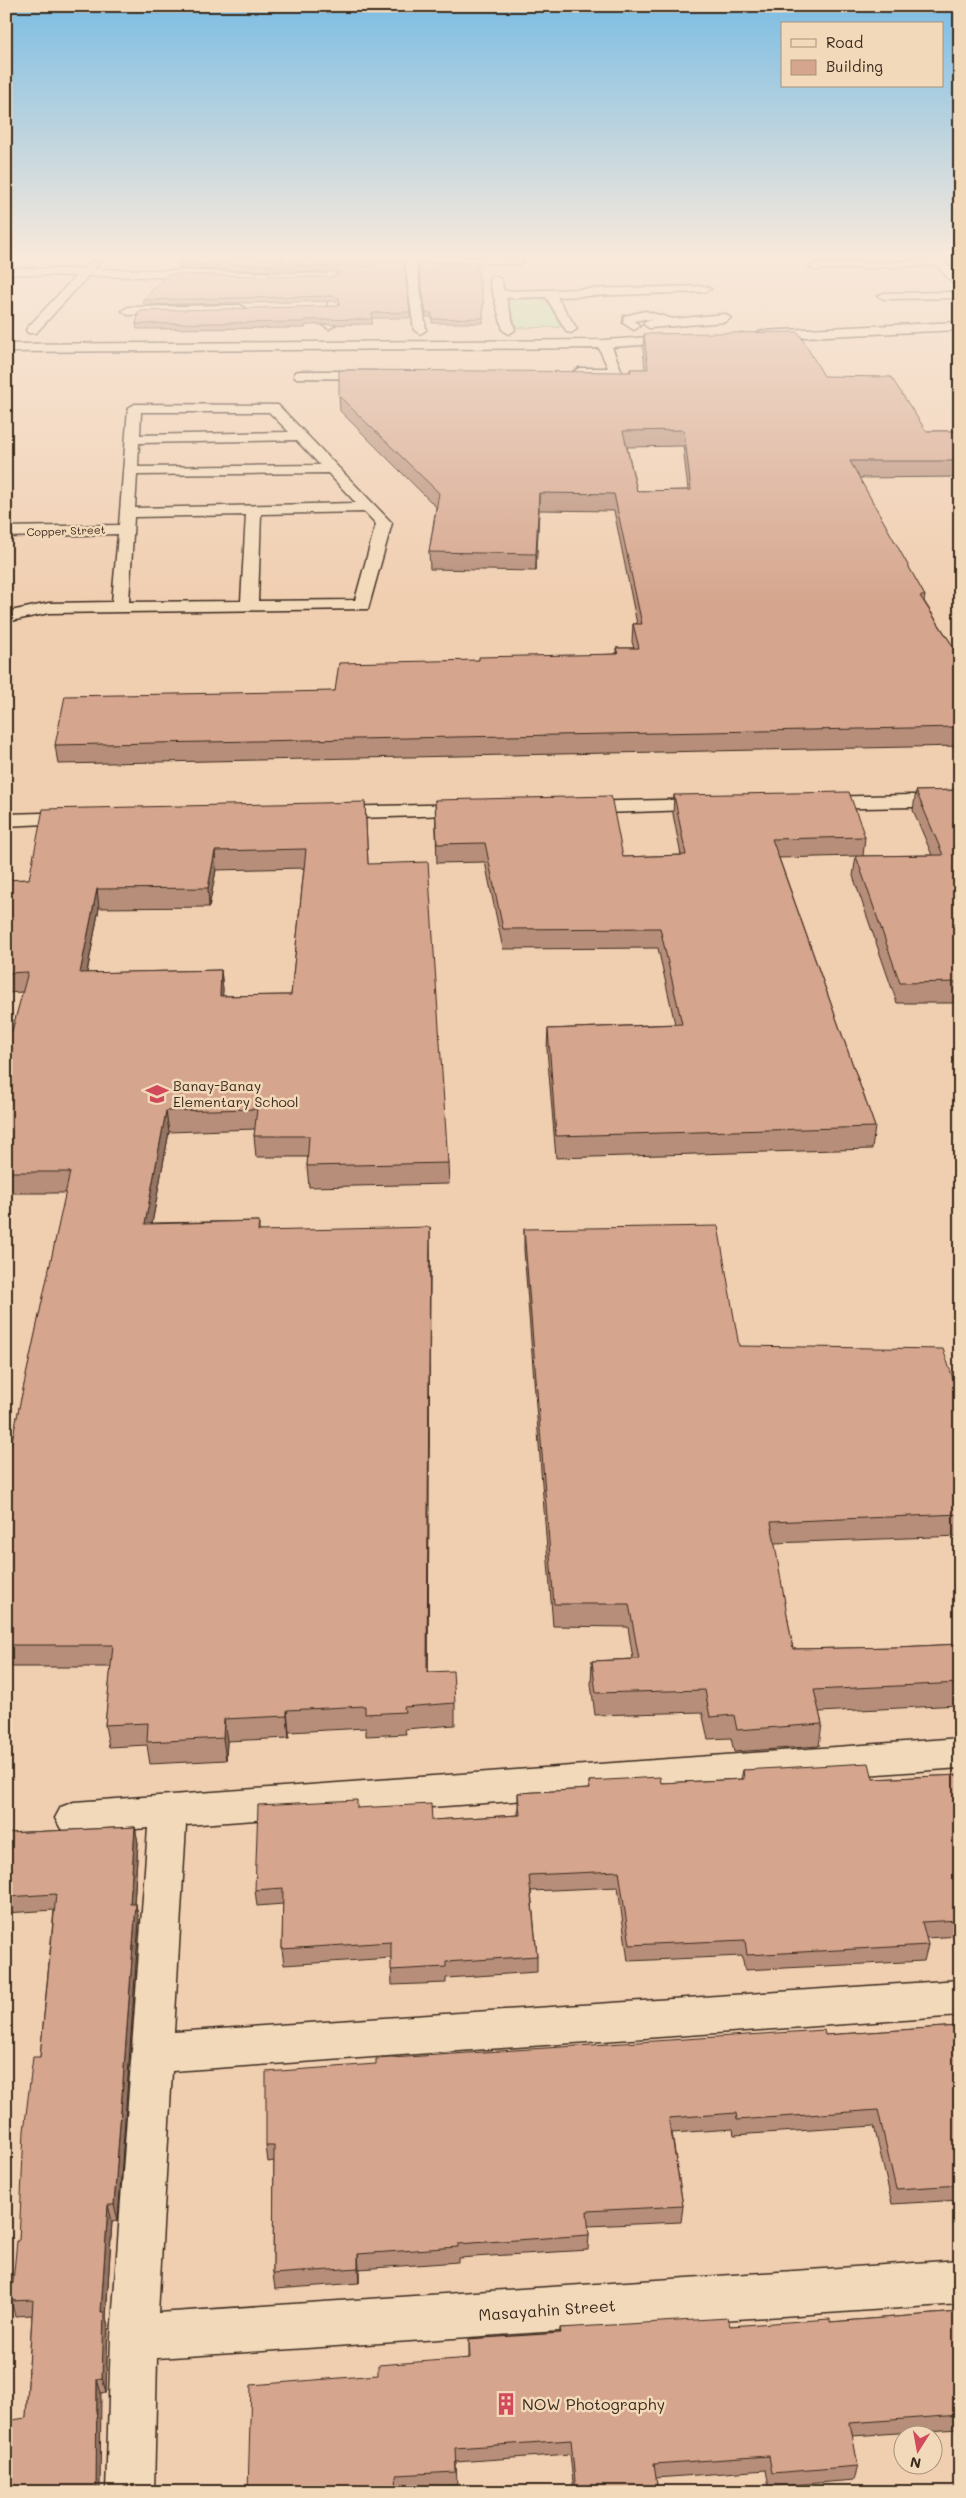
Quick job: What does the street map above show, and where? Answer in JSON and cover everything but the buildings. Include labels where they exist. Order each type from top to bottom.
[{"type":"main road","points":[[300,375],[388,374]]},
{"type":"main road","points":[[6,617],[49,608],[362,605],[384,523],[273,408],[135,408],[120,607]]},
{"type":"main road","points":[[133,439],[300,436]]},
{"type":"main road","points":[[130,471],[332,468]]},
{"type":"main road","points":[[127,513],[368,507]]},
{"type":"main road","points":[[249,606],[254,510]]},
{"type":"main road","name":"Copper Street","points":[[6,532],[126,529]]},
{"type":"main road","points":[[801,803],[960,800]]},
{"type":"main road","points":[[554,808],[732,805]]},
{"type":"main road","points":[[306,814],[494,810]]},
{"type":"main road","points":[[6,820],[96,818]]},
{"type":"main road","points":[[74,1818],[960,1753]]},
{"type":"main road","points":[[130,2492],[134,2337],[168,1812]]},
{"type":"main road","points":[[153,2053],[960,1998]]},
{"type":"main road","name":"Masayahin Street","points":[[134,2337],[960,2282]]},
{"type":"place","name":"Banay-Banay Elementary School","points":[[157,1094]]},
{"type":"place","name":"NOW Photography","points":[[506,2404]]}]
